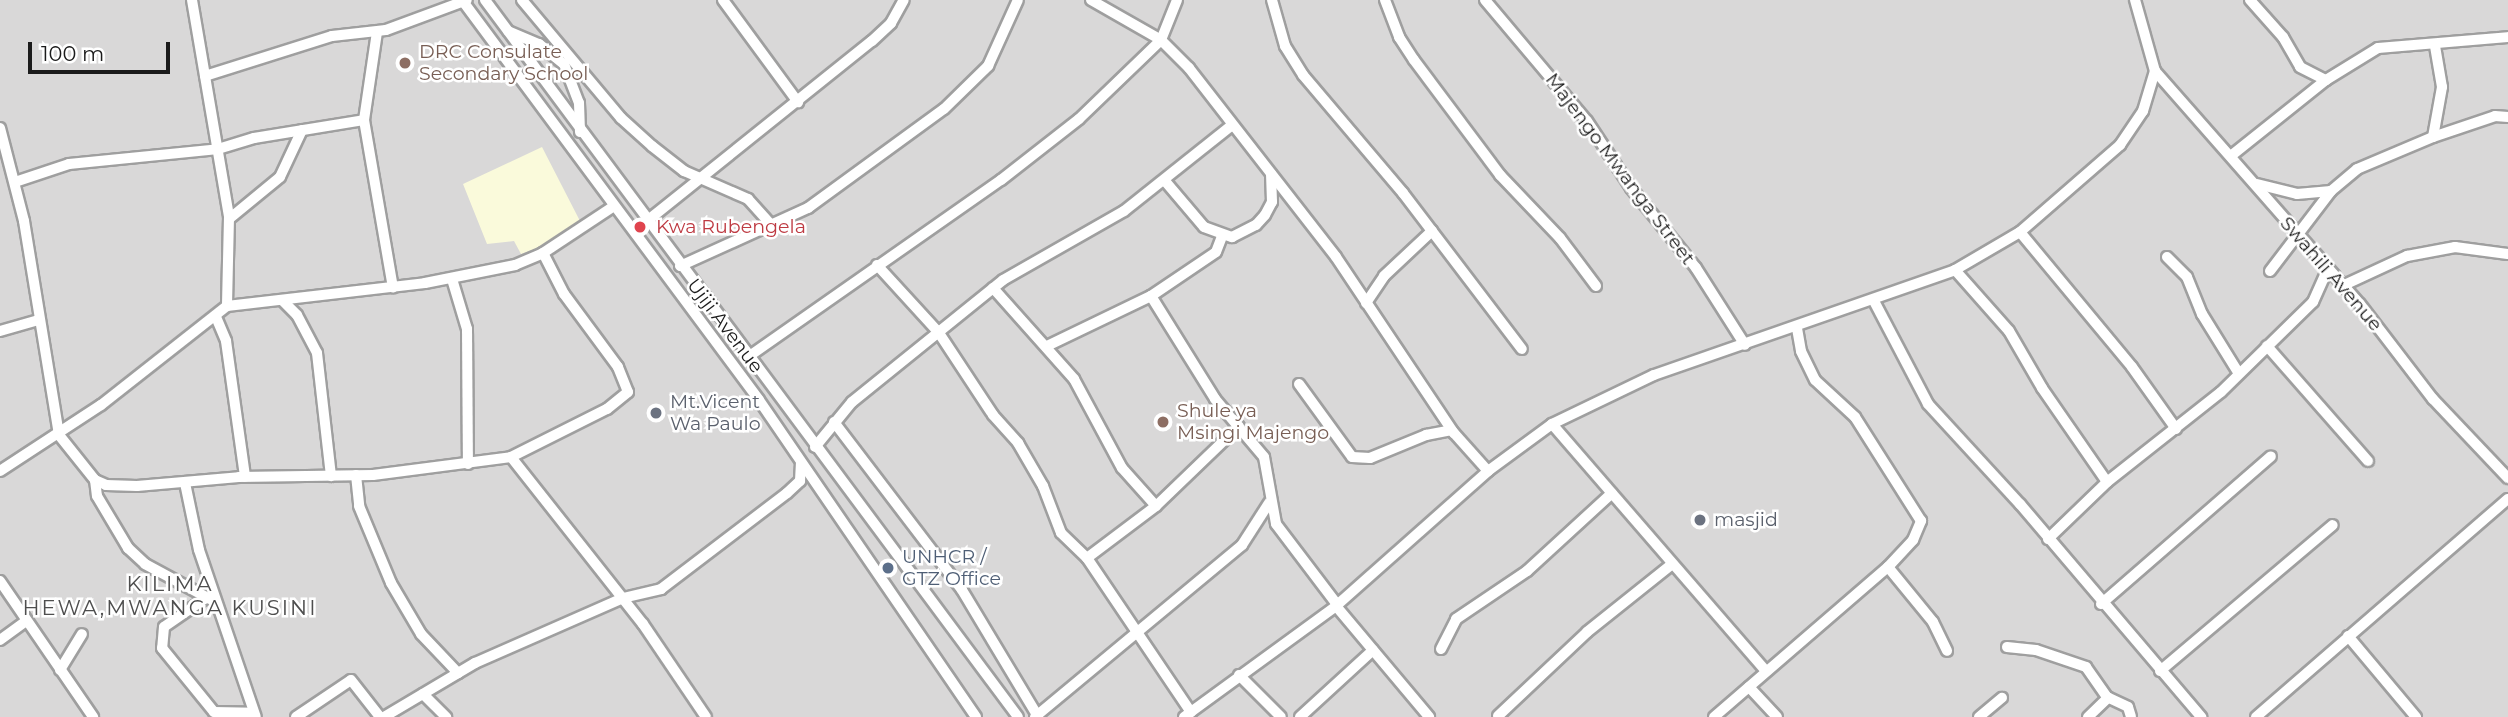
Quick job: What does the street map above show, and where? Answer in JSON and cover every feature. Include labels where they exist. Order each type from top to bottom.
[{"type":"street","points":[[192,0],[229,219],[227,306]]},
{"type":"street","name":"Ujiji Avenue","points":[[485,0],[580,132],[1018,717]]},
{"type":"street","points":[[522,0],[621,118],[684,172],[748,200],[772,226]]},
{"type":"street","points":[[723,0],[798,102]]},
{"type":"street","points":[[647,221],[798,102],[891,23],[904,0]]},
{"type":"street","points":[[680,266],[808,208],[964,93],[988,66],[1018,0]]},
{"type":"street","points":[[1091,0],[1161,40],[1189,68],[1271,173],[1366,303],[1452,430],[1488,471]]},
{"type":"street","points":[[748,356],[1038,152],[1120,83],[1161,40],[1177,0]]},
{"type":"street","points":[[1272,0],[1285,46],[1303,75],[1432,231],[1522,349]]},
{"type":"street","name":"Majengo Mwanga Street","points":[[1485,0],[1587,121],[1631,188],[1696,268],[1745,345]]},
{"type":"street","points":[[877,265],[939,333],[993,415],[1018,443],[1043,486],[1061,533],[1087,558],[1107,592],[1140,632],[1188,715],[1336,605],[1488,471],[1552,424],[1654,374],[1797,328],[1955,271],[2020,232],[2120,145],[2143,111],[2155,71],[2135,0]]},
{"type":"street","points":[[2250,0],[2283,37],[2300,67],[2326,80]]},
{"type":"street","points":[[205,76],[332,36],[377,32],[464,1],[802,463],[975,717]]},
{"type":"street","points":[[1388,1],[1415,60],[1500,175],[1560,238],[1596,286]]},
{"type":"street","points":[[507,31],[538,44],[564,64],[579,103],[580,132]]},
{"type":"street","points":[[377,32],[364,120],[393,288]]},
{"type":"street","points":[[2232,155],[2326,80],[2378,48],[2435,46],[2508,37]]},
{"type":"street","points":[[2433,137],[2442,95],[2435,46]]},
{"type":"street","name":"Swahili Avenue","points":[[2155,71],[2232,155],[2297,237],[2328,268],[2433,399],[2508,478]]},
{"type":"street","points":[[2270,271],[2331,191],[2376,158],[2496,116],[2508,117]]},
{"type":"street","points":[[15,182],[69,164],[218,149],[302,130],[364,120]]},
{"type":"street","points":[[815,447],[834,422],[876,381],[993,288],[1094,231],[1165,181],[1232,125]]},
{"type":"street","points":[[0,128],[15,182],[60,435],[95,480],[101,503],[128,548],[145,564],[211,600]]},
{"type":"street","points":[[229,219],[280,177],[302,130]]},
{"type":"street","points":[[1165,181],[1188,212],[1222,236],[1245,232],[1265,215],[1272,202],[1271,173]]},
{"type":"street","points":[[2255,183],[2297,194],[2331,191]]},
{"type":"street","points":[[0,471],[60,435],[227,306],[393,288],[515,265],[543,254],[614,205]]},
{"type":"street","points":[[1366,303],[1384,276],[1432,231]]},
{"type":"street","points":[[2020,232],[2132,367],[2176,429]]},
{"type":"street","points":[[1047,346],[1151,296],[1216,252],[1222,236]]},
{"type":"street","points":[[2342,286],[2407,256],[2455,247],[2508,254]]},
{"type":"street","points":[[95,480],[118,486],[245,477],[356,475],[468,464],[511,457],[607,410],[628,392],[618,367],[564,294],[543,254]]},
{"type":"street","points":[[2167,257],[2187,277],[2202,314],[2238,372]]},
{"type":"street","points":[[2048,539],[2107,482],[2176,429],[2313,302],[2328,268]]},
{"type":"street","points":[[1955,271],[2009,331],[2042,388],[2107,482]]},
{"type":"street","points":[[452,279],[467,329],[468,464]]},
{"type":"street","points":[[993,288],[1074,379],[1122,468],[1156,506]]},
{"type":"street","points":[[1151,296],[1183,351],[1264,457],[1276,524],[1336,605],[1429,717]]},
{"type":"street","points":[[282,300],[297,315],[317,353],[331,476]]},
{"type":"street","points":[[1874,301],[1920,393],[2201,717]]},
{"type":"street","points":[[216,317],[226,341],[245,477]]},
{"type":"street","points":[[0,331],[38,320]]},
{"type":"street","points":[[1714,717],[1888,567],[1919,529],[1919,513],[1855,417],[1815,380],[1801,351],[1797,328]]},
{"type":"street","points":[[2267,346],[2368,461]]},
{"type":"street","points":[[1298,384],[1352,457],[1370,458],[1426,435],[1452,430]]},
{"type":"street","points":[[834,422],[962,590],[1036,716],[1140,632],[1253,533],[1271,499]]},
{"type":"street","points":[[1552,424],[1671,565],[1766,671]]},
{"type":"street","points":[[1087,558],[1156,506],[1238,426]]},
{"type":"street","points":[[2101,604],[2271,456]]},
{"type":"street","points":[[511,457],[623,598],[706,717]]},
{"type":"street","points":[[296,717],[351,680],[382,717],[458,673],[623,598],[661,589],[800,481],[802,463]]},
{"type":"street","points":[[356,475],[359,506],[377,556],[421,634],[458,673]]},
{"type":"street","points":[[185,483],[211,600],[255,715],[214,712],[162,648],[164,627],[211,600]]},
{"type":"street","points":[[101,503],[118,486]]},
{"type":"street","points":[[1441,649],[1456,620],[1527,571],[1612,493]]},
{"type":"street","points":[[2256,717],[2508,499]]},
{"type":"street","points":[[2160,671],[2333,524]]},
{"type":"street","points":[[1498,716],[1587,632],[1671,565]]},
{"type":"street","points":[[1888,567],[1933,622],[1947,650]]},
{"type":"street","points":[[0,581],[24,622],[93,717]]},
{"type":"street","points":[[0,640],[24,622]]},
{"type":"street","points":[[60,670],[82,634]]},
{"type":"street","points":[[2348,636],[2416,717]]},
{"type":"street","points":[[2007,647],[2036,650],[2086,667],[2109,698],[2123,702],[2131,717]]},
{"type":"street","points":[[1300,717],[1373,650]]},
{"type":"street","points":[[1239,675],[1281,717]]},
{"type":"street","points":[[1749,687],[1777,717]]},
{"type":"street","points":[[424,694],[446,717]]},
{"type":"street","points":[[1979,717],[2002,698]]},
{"type":"street","points":[[2088,717],[2109,698]]},
{"type":"shaded area","points":[[0,0],[2508,0],[2508,717],[0,717]]},
{"type":"shaded area","points":[[542,147],[581,223],[557,241],[521,254],[514,241],[487,244],[463,184]]},
{"type":"place","name":"DRC Consulate Secondary School","points":[[405,63]]},
{"type":"place","name":"Kwa Rubengela","points":[[640,227]]},
{"type":"place","name":"Mt.Vicent Wa Paulo","points":[[656,413]]},
{"type":"place","name":"Shule ya Msingi Majengo","points":[[1163,422]]},
{"type":"place","name":"masjid","points":[[1700,520]]},
{"type":"place","name":"UNHCR / GTZ Office","points":[[888,568]]},
{"type":"district","name":"KILIMA HEWA,MWANGA KUSINI","points":[[170,596]]}]
